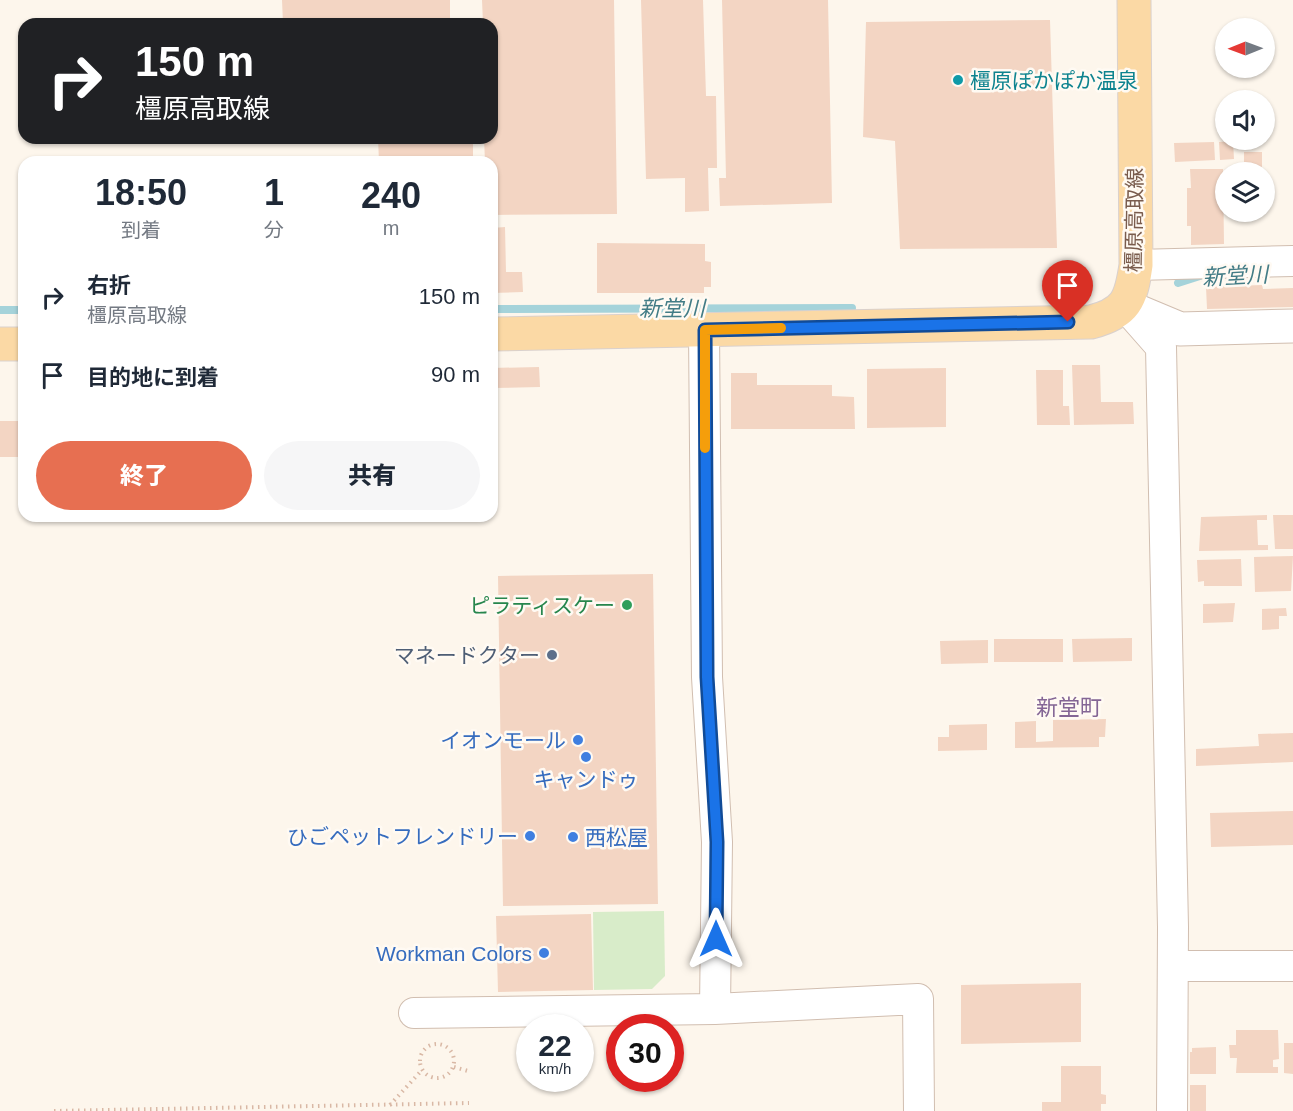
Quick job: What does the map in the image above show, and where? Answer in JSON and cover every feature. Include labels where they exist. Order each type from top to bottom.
[{"type":"main road","name":"橿原高取線","points":[[1125,306],[1133,286],[1136,265],[1134,0]]},
{"type":"main road","points":[[498,334],[1091,322],[1109,317],[1125,306]]},
{"type":"main road","points":[[0,344],[18,344]]},
{"type":"street","points":[[1136,265],[1293,261]]},
{"type":"street","points":[[1125,306],[1180,329],[1293,326]]},
{"type":"street","points":[[1125,306],[1161,347],[1173,966],[1172,1111]]},
{"type":"street","points":[[705,330],[707,677],[717,851],[716,1009]]},
{"type":"street","points":[[1173,966],[1293,966]]},
{"type":"street","points":[[414,1013],[716,1009],[918,999],[919,1111]]},
{"type":"path","points":[[436,1043],[442,1044],[452,1051],[453,1067],[447,1076],[436,1079],[422,1070],[419,1059],[421,1053],[436,1043]]},
{"type":"path","points":[[453,1067],[468,1071]]},
{"type":"path","points":[[390,1105],[422,1070]]},
{"type":"path","points":[[54,1111],[469,1103]]},
{"type":"green space","points":[[664,911],[665,976],[652,989],[594,990],[593,912]]},
{"type":"building","points":[[282,0],[450,0],[450,18],[283,18]]},
{"type":"building","points":[[482,0],[614,0],[617,214],[498,215],[498,156],[485,156],[484,144],[498,144],[498,18],[483,18]]},
{"type":"building","points":[[641,0],[703,0],[706,96],[716,96],[717,168],[708,168],[709,211],[685,212],[685,178],[646,179]]},
{"type":"building","points":[[722,0],[828,0],[832,203],[720,206],[719,178],[726,178]]},
{"type":"building","name":"橿原ぽかぽか温泉","points":[[1050,20],[1057,248],[900,249],[895,141],[863,137],[866,22]]},
{"type":"building","points":[[1214,142],[1215,160],[1175,162],[1174,143]]},
{"type":"building","points":[[378,144],[473,144],[473,156],[379,156]]},
{"type":"building","points":[[1219,150],[1234,150],[1234,159],[1220,160]]},
{"type":"building","points":[[1244,152],[1262,152],[1262,162],[1244,162]]},
{"type":"building","points":[[1190,169],[1215,169],[1215,222],[1224,222],[1224,244],[1191,245],[1191,226],[1187,226],[1187,188],[1191,188]]},
{"type":"building","points":[[505,227],[506,272],[522,272],[523,292],[498,293],[498,228]]},
{"type":"building","points":[[597,243],[705,244],[705,261],[711,262],[711,287],[704,287],[704,293],[597,293]]},
{"type":"building","points":[[1262,285],[1263,289],[1293,288],[1293,307],[1207,309],[1206,287]]},
{"type":"building","points":[[1072,365],[1100,365],[1101,402],[1133,402],[1134,424],[1074,425]]},
{"type":"building","points":[[539,367],[540,387],[498,388],[498,368]]},
{"type":"building","points":[[946,368],[946,427],[867,428],[867,369]]},
{"type":"building","points":[[1036,370],[1063,370],[1063,406],[1069,406],[1070,425],[1037,425]]},
{"type":"building","points":[[731,373],[757,373],[757,385],[832,385],[832,396],[854,397],[855,429],[731,429]]},
{"type":"building","points":[[0,421],[18,421],[18,457],[0,457]]},
{"type":"building","points":[[1267,515],[1267,520],[1257,520],[1258,545],[1268,545],[1268,550],[1199,551],[1201,517]]},
{"type":"building","points":[[1273,515],[1293,515],[1293,549],[1275,549]]},
{"type":"building","points":[[1293,556],[1291,591],[1255,592],[1254,557]]},
{"type":"building","points":[[1241,559],[1242,586],[1204,586],[1204,581],[1198,582],[1197,560]]},
{"type":"building","name":"イオンモール","points":[[653,574],[658,904],[503,906],[498,576]]},
{"type":"building","points":[[1235,603],[1233,622],[1203,623],[1203,604]]},
{"type":"building","points":[[1286,608],[1287,616],[1279,616],[1279,629],[1262,630],[1262,609]]},
{"type":"building","points":[[1132,638],[1132,661],[1073,662],[1072,639]]},
{"type":"building","points":[[994,639],[1063,639],[1063,662],[994,662]]},
{"type":"building","points":[[988,640],[988,663],[941,664],[940,641]]},
{"type":"building","points":[[1106,719],[1105,737],[1099,737],[1099,747],[1015,748],[1015,722],[1036,721],[1036,742],[1053,741],[1053,720]]},
{"type":"building","points":[[987,724],[987,750],[938,751],[938,737],[949,737],[949,725]]},
{"type":"building","points":[[1293,733],[1293,762],[1196,766],[1196,749],[1259,746],[1258,734]]},
{"type":"building","points":[[1293,811],[1293,845],[1211,847],[1210,813]]},
{"type":"building","name":"Workman Colors","points":[[591,914],[593,990],[498,992],[496,916]]},
{"type":"building","points":[[1081,983],[1081,1042],[961,1044],[961,985]]},
{"type":"building","points":[[1236,1030],[1278,1030],[1279,1059],[1273,1060],[1273,1067],[1278,1067],[1278,1073],[1236,1073],[1237,1058],[1230,1058],[1229,1045],[1236,1045]]},
{"type":"building","points":[[1284,1043],[1293,1043],[1293,1074],[1284,1073]]},
{"type":"building","points":[[1216,1047],[1216,1074],[1190,1074],[1192,1048]]},
{"type":"building","points":[[1061,1066],[1101,1066],[1101,1094],[1106,1095],[1106,1104],[1101,1104],[1101,1111],[1042,1111],[1042,1102],[1061,1102]]},
{"type":"building","points":[[1190,1085],[1206,1085],[1206,1111],[1190,1111]]},
{"type":"waterway","name":"新堂川","points":[[1178,283],[1203,275]]},
{"type":"waterway","name":"新堂川","points":[[498,309],[852,308]]},
{"type":"waterway","name":"新堂川","points":[[0,310],[18,310]]},
{"type":"slow traffic","points":[[705,448],[705,330],[781,328]]},
{"type":"place","name":"橿原ぽかぽか温泉","points":[[958,80]]},
{"type":"place","name":"ピラティスケー","points":[[627,605]]},
{"type":"place","name":"マネードクター","points":[[552,655]]},
{"type":"place","name":"イオンモール","points":[[578,740]]},
{"type":"place","name":"キャンドゥ","points":[[586,757]]},
{"type":"place","name":"ひごペットフレンドリー","points":[[530,836]]},
{"type":"place","name":"西松屋","points":[[573,837]]},
{"type":"place","name":"Workman Colors","points":[[544,953]]},
{"type":"district","name":"新堂町","points":[[1069,707]]},
{"type":"route","points":[[716,939],[717,842],[707,677],[705,330],[1068,322]]}]
